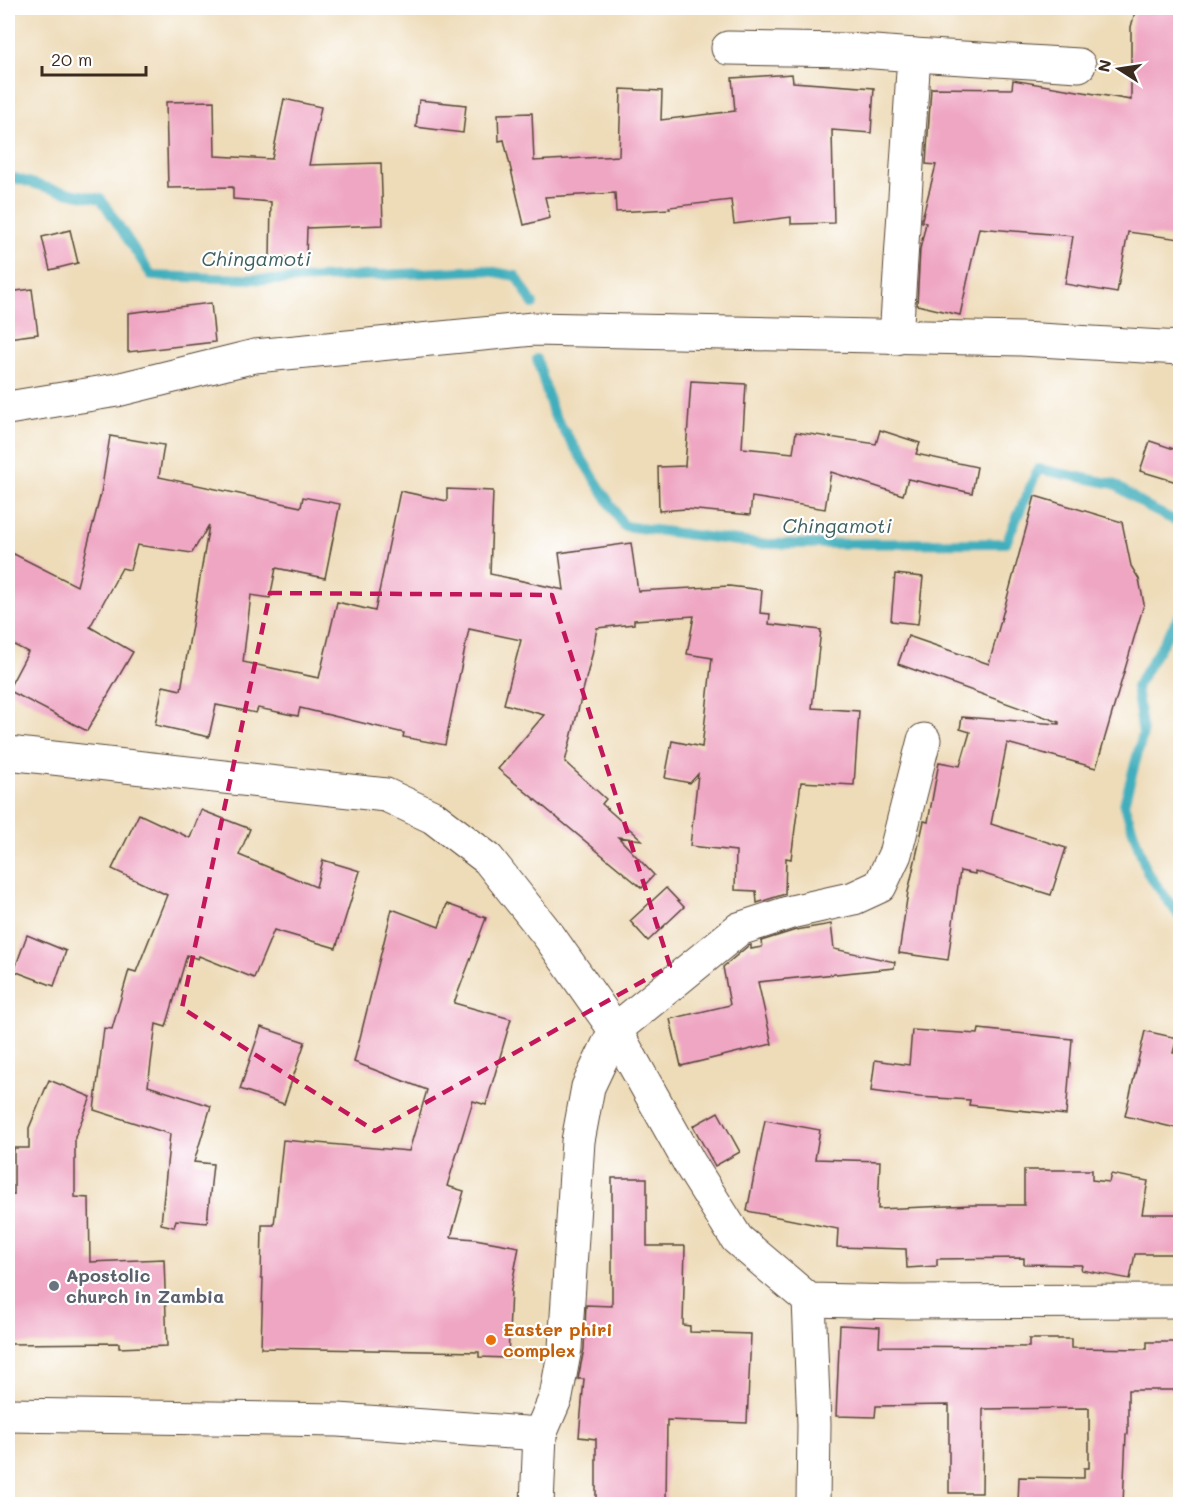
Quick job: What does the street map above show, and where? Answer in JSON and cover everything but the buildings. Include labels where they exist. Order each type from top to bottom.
[{"type":"street","points":[[728,48],[848,50],[1079,65]]},
{"type":"street","points":[[896,338],[914,55]]},
{"type":"street","points":[[8,408],[117,390],[255,356],[533,329],[1021,339],[1180,348]]},
{"type":"street","points":[[537,1504],[540,1434],[556,1397],[565,1348],[578,1141],[588,1087],[615,1030],[739,929],[791,912],[854,898],[880,886],[895,854],[924,740]]},
{"type":"street","points":[[8,753],[386,795],[433,817],[488,859],[549,936],[615,1030],[690,1164],[738,1239],[809,1300],[1180,1301]]},
{"type":"street","points":[[809,1300],[814,1424],[813,1504]]},
{"type":"street","points":[[8,1415],[338,1420],[540,1434]]},
{"type":"highlighted area","points":[[270,593],[552,595],[670,966],[375,1131],[182,1008]]},
{"type":"waterway","name":"Chingamoti","points":[[8,176],[55,190],[101,199],[152,276],[279,280],[483,270],[516,276],[533,304]]},
{"type":"waterway","name":"Chingamoti","points":[[537,359],[553,413],[624,526],[760,544],[1006,543],[1038,469],[1114,484],[1149,508],[1180,523]]},
{"type":"waterway","name":"Chingamoti","points":[[1180,615],[1136,687],[1143,734],[1124,804],[1147,872],[1180,917]]},
{"type":"place","name":"Apostolic church in Zambia","points":[[54,1286]]},
{"type":"place","name":"Easter phiri complex","points":[[491,1340]]}]
